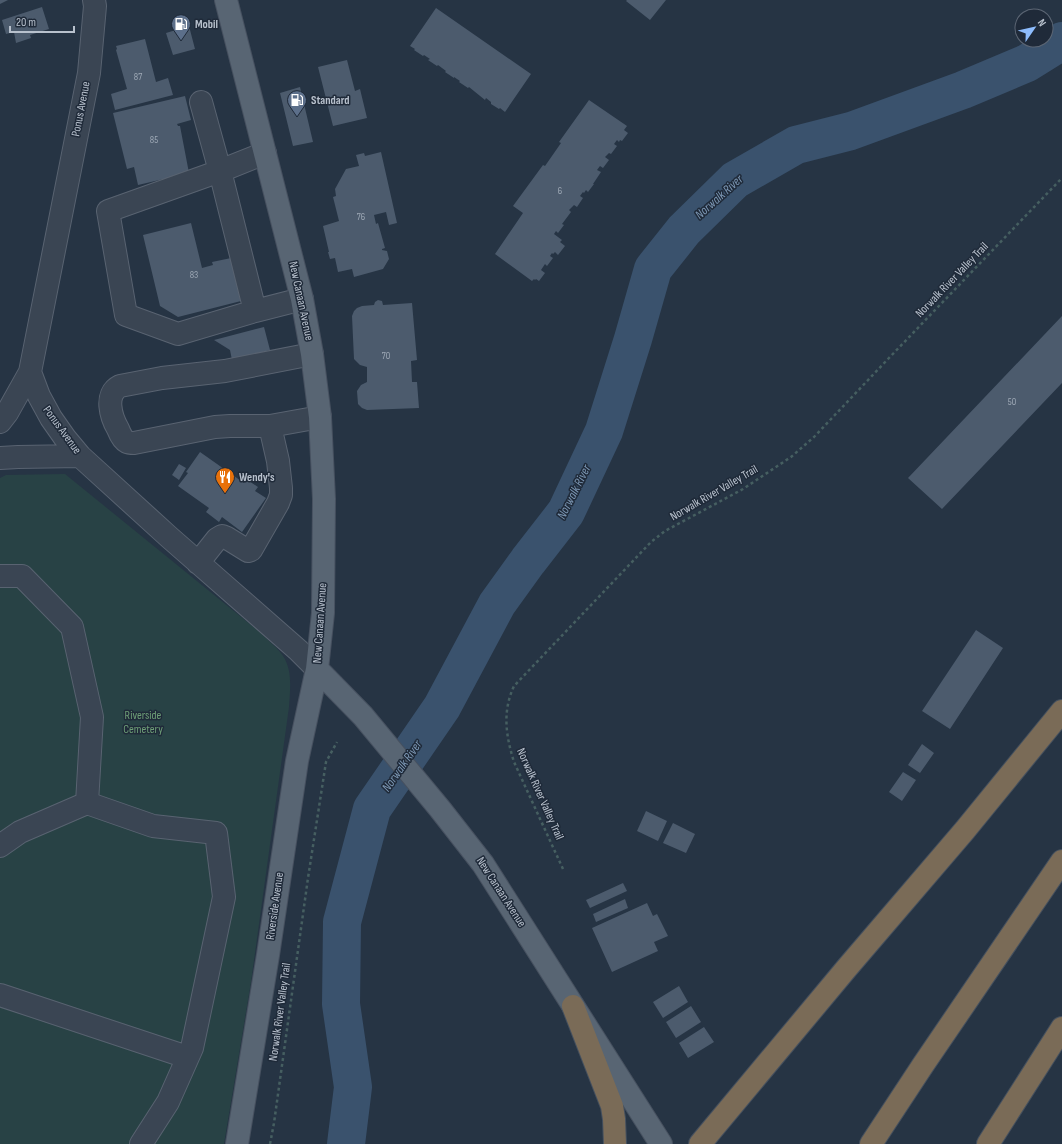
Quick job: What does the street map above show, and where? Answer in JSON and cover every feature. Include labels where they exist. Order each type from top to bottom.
[{"type":"highway","points":[[700,1144],[846,969],[965,830],[1062,711]]},
{"type":"highway","points":[[871,1144],[931,1052],[1062,861]]},
{"type":"highway","points":[[573,1006],[612,1106],[615,1144]]},
{"type":"highway","points":[[988,1144],[1062,1028]]},
{"type":"main road","name":"New Canaan Avenue","points":[[226,0],[302,299],[312,354],[320,417],[324,499],[323,613],[317,669],[369,723],[483,864],[661,1144]]},
{"type":"main road","name":"Riverside Avenue","points":[[236,1144],[268,955],[297,761],[317,669]]},
{"type":"street","name":"Ponus Avenue","points":[[94,0],[95,6],[89,73],[30,372],[39,396],[51,418],[80,456],[317,669]]},
{"type":"street","points":[[201,102],[255,311]]},
{"type":"street","points":[[265,153],[220,171],[108,211],[126,315],[178,334],[255,311],[302,299]]},
{"type":"street","points":[[312,354],[225,371],[120,386],[116,388],[112,394],[110,404],[113,421],[122,437],[127,442],[134,443],[215,427],[270,426],[320,417]]},
{"type":"street","points":[[0,422],[7,413],[30,372]]},
{"type":"street","points":[[198,562],[217,539],[222,536],[248,551],[251,550],[278,503],[281,495],[281,488],[278,461],[270,426]]},
{"type":"street","points":[[0,458],[80,456]]},
{"type":"street","points":[[0,576],[22,576],[72,627],[92,717],[87,803]]},
{"type":"street","points":[[0,846],[20,832],[87,803],[153,826],[216,833],[224,897],[192,1048],[168,1102],[141,1144]]},
{"type":"street","points":[[0,995],[187,1058]]},
{"type":"path","name":"Norwalk River Valley Trail","points":[[563,869],[514,762],[509,747],[506,729],[506,711],[514,686],[651,542],[665,531],[742,489],[791,457],[814,437],[1062,178]]},
{"type":"path","name":"Norwalk River Valley Trail","points":[[270,1144],[326,762],[337,742]]},
{"type":"green space","name":"Riverside Cemetery","points":[[65,474],[261,633],[281,653],[290,674],[289,707],[251,982],[224,1144],[0,1144],[0,478],[6,475]]},
{"type":"building","points":[[0,0],[8,0],[0,4]]},
{"type":"building","points":[[666,0],[650,20],[626,1]]},
{"type":"building","points":[[42,7],[49,29],[30,35],[31,38],[16,43],[14,32],[6,34],[2,20]]},
{"type":"building","points":[[436,8],[531,74],[505,112],[491,104],[491,102],[486,98],[485,100],[469,87],[468,88],[459,82],[460,81],[445,72],[446,71],[438,65],[437,66],[428,60],[430,59],[424,55],[423,56],[410,46]]},
{"type":"building","name":"Mobil","points":[[189,26],[195,49],[173,55],[166,33]]},
{"type":"building","points":[[145,39],[156,82],[168,78],[173,95],[115,110],[111,94],[127,89],[116,46]]},
{"type":"building","points":[[347,60],[355,91],[360,89],[367,118],[333,126],[318,67]]},
{"type":"building","name":"Standard","points":[[300,87],[313,142],[293,146],[280,93]]},
{"type":"building","points":[[185,96],[191,120],[177,124],[180,126],[189,173],[138,185],[134,167],[127,169],[113,113]]},
{"type":"building","points":[[589,100],[627,126],[624,130],[628,133],[622,141],[620,140],[619,142],[617,140],[614,144],[617,146],[611,154],[609,153],[605,157],[609,160],[603,168],[600,166],[597,170],[601,172],[594,184],[588,192],[586,190],[584,193],[583,192],[580,196],[583,198],[577,207],[574,205],[569,210],[571,212],[562,224],[564,225],[558,233],[556,231],[554,234],[562,240],[560,242],[565,246],[558,255],[555,252],[553,254],[552,253],[550,256],[553,258],[547,266],[545,264],[541,270],[545,273],[539,281],[534,279],[532,281],[495,254],[523,213],[513,206],[543,165],[545,166],[561,143],[559,142]]},
{"type":"building","points":[[381,152],[397,223],[389,225],[386,212],[374,215],[376,224],[378,223],[385,248],[382,250],[387,251],[389,259],[383,269],[354,277],[352,269],[338,272],[335,258],[330,259],[323,226],[339,221],[333,197],[336,196],[335,189],[346,169],[359,166],[356,155],[364,153],[365,156]]},
{"type":"building","points":[[191,223],[202,268],[213,265],[212,262],[236,257],[245,300],[178,317],[160,306],[143,235]]},
{"type":"building","points":[[378,300],[382,301],[383,305],[412,303],[417,360],[411,361],[412,382],[417,382],[419,408],[367,410],[358,404],[357,391],[361,385],[367,382],[367,367],[360,365],[354,359],[352,316],[357,308],[374,305]]},
{"type":"building","points":[[1062,316],[1062,383],[942,509],[908,478]]},
{"type":"building","points":[[264,327],[270,350],[232,360],[230,350],[214,340]]},
{"type":"building","name":"Wendy's","points":[[200,452],[244,483],[246,479],[258,487],[255,491],[266,498],[242,532],[222,517],[219,522],[206,512],[209,508],[178,486],[188,473],[186,472]]},
{"type":"building","points":[[179,464],[186,468],[179,480],[172,475]]},
{"type":"building","points":[[976,630],[1003,648],[950,729],[922,711]]},
{"type":"building","points":[[922,744],[934,753],[920,773],[908,765]]},
{"type":"building","points":[[903,772],[916,780],[902,801],[889,792]]},
{"type":"building","points":[[646,811],[667,821],[658,841],[637,831]]},
{"type":"building","points":[[673,823],[695,834],[686,853],[663,843]]},
{"type":"building","points":[[623,883],[627,891],[590,908],[586,900]]},
{"type":"building","points":[[625,899],[628,908],[596,922],[593,914]]},
{"type":"building","points":[[647,903],[653,916],[657,914],[668,936],[654,942],[658,951],[612,972],[592,928]]},
{"type":"building","points":[[679,986],[688,1002],[663,1018],[653,1002]]},
{"type":"building","points":[[691,1006],[701,1022],[676,1038],[666,1022]]},
{"type":"building","points":[[704,1027],[714,1042],[688,1058],[679,1043]]},
{"type":"waterway","name":"Norwalk River","points":[[346,1144],[353,1087],[341,1004],[342,922],[372,809],[442,707],[497,604],[566,512],[604,431],[653,269],[684,230],[735,180],[796,145],[851,131],[963,90],[1027,63],[1062,41]]},
{"type":"place","name":"Mobil","points":[[181,41]]},
{"type":"place","name":"Standard","points":[[297,117]]},
{"type":"place","name":"Wendy's","points":[[225,494]]}]
